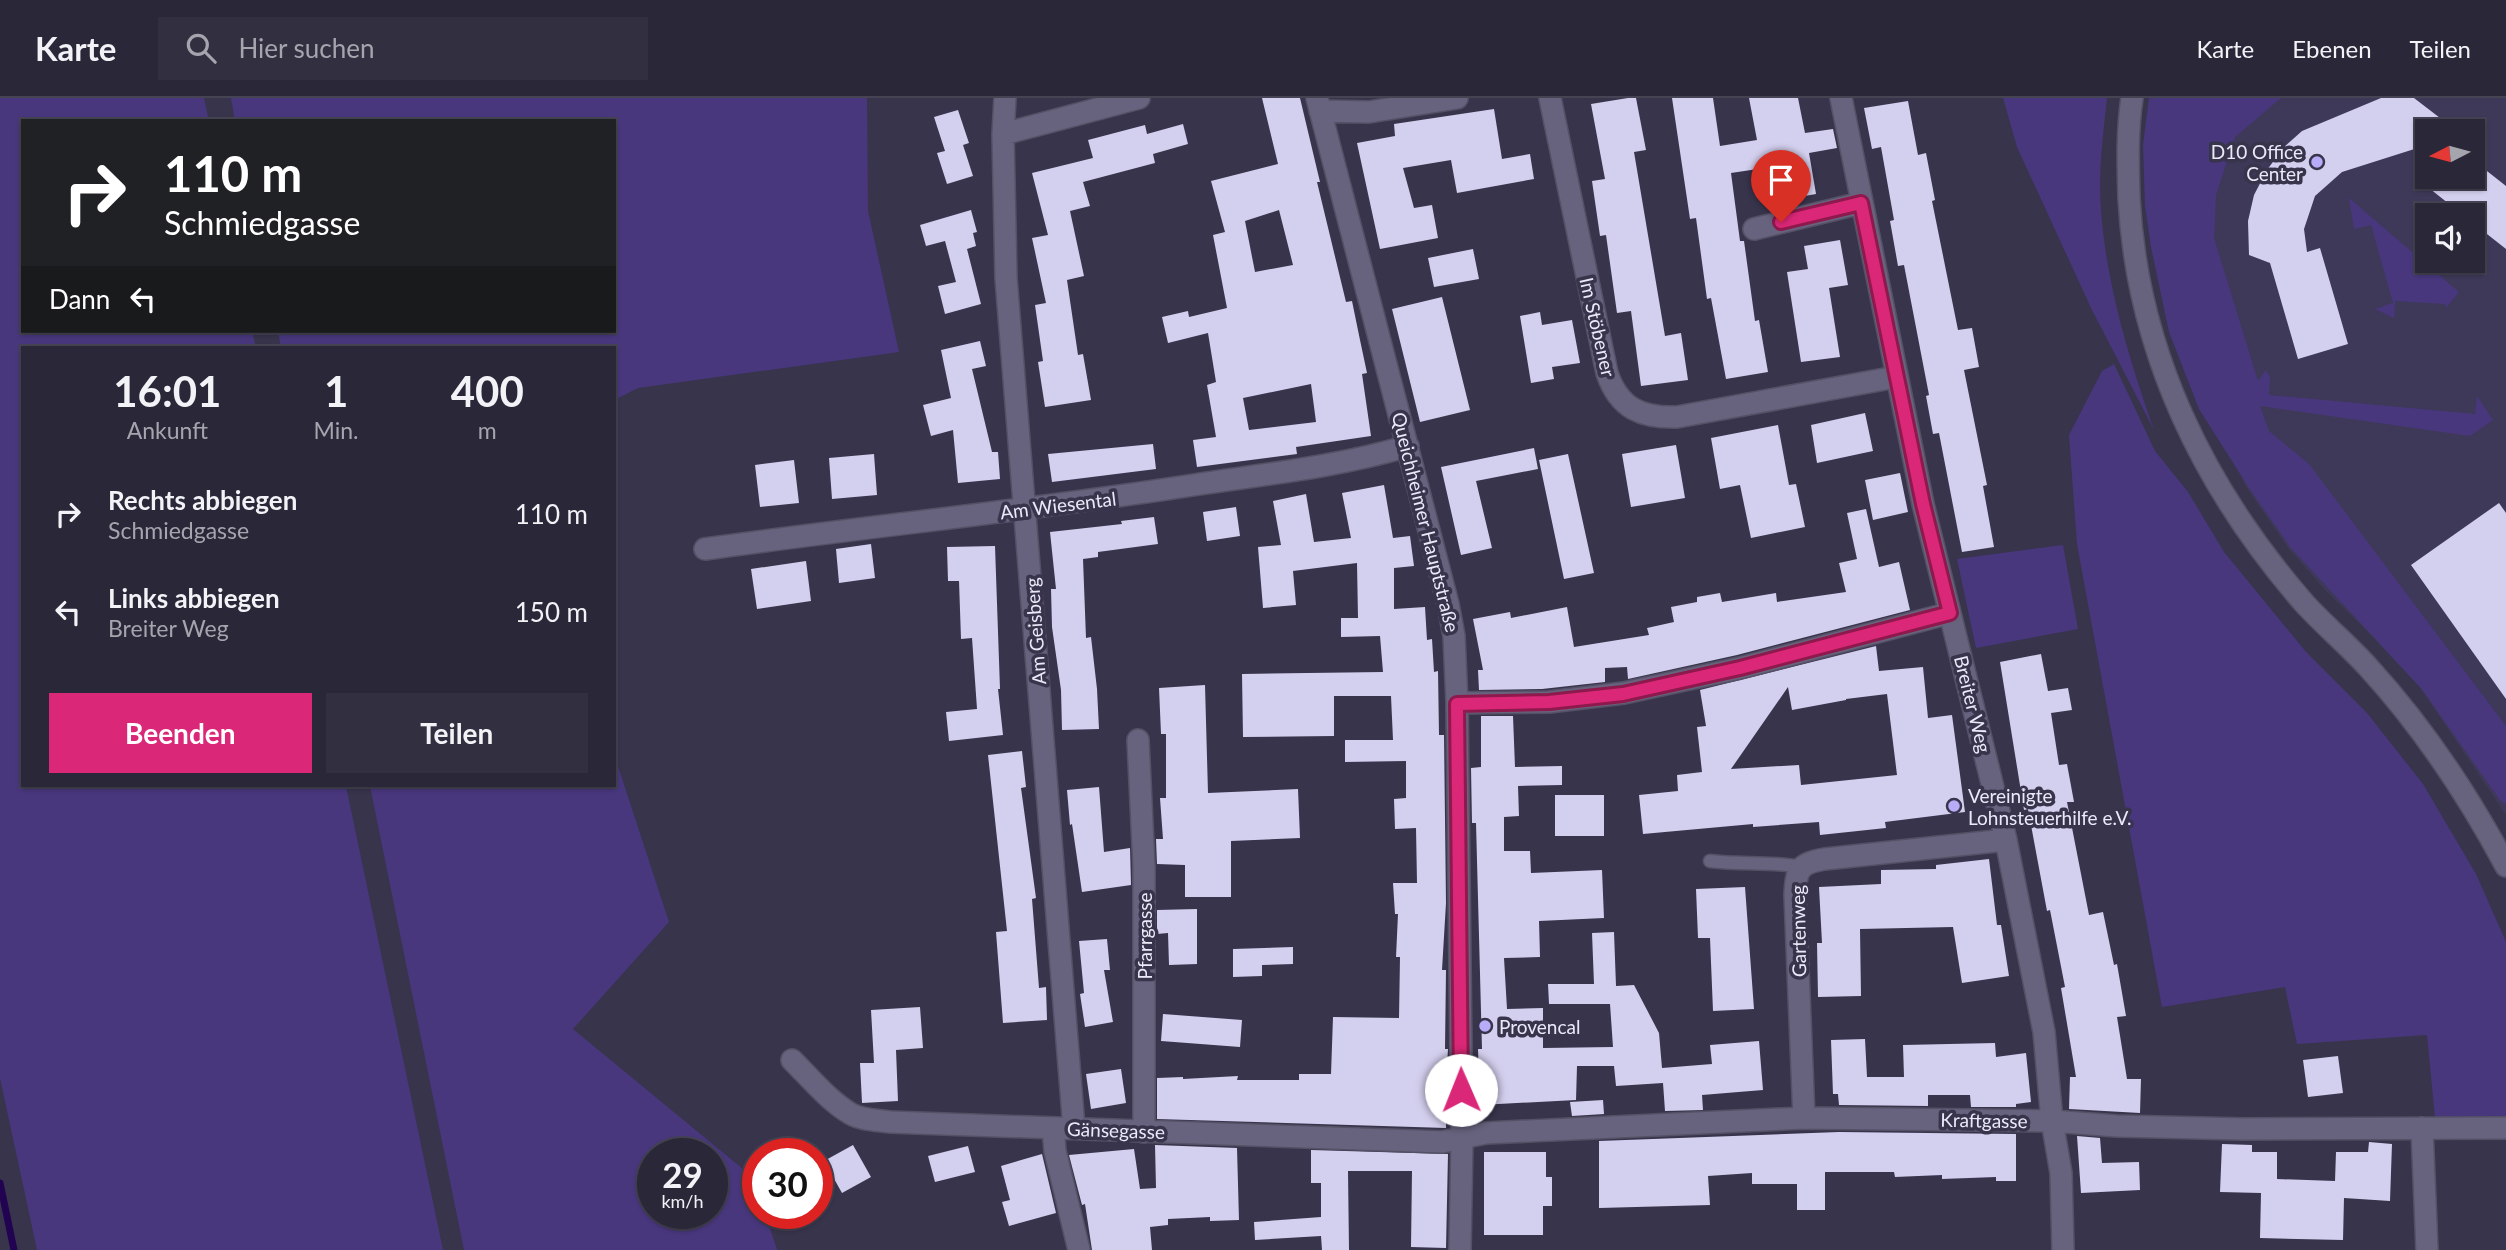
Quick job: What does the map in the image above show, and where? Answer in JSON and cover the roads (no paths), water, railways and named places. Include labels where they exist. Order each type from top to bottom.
[{"type":"street","name":"Am Geisberg","points":[[1005,98],[1003,134],[1006,278],[1026,509],[1063,1128],[1055,1151],[1079,1250]]},
{"type":"street","points":[[1003,134],[1139,98]]},
{"type":"street","points":[[1319,104],[1352,113],[1457,98]]},
{"type":"street","name":"Im Stöbener","points":[[1550,98],[1606,373],[1611,387],[1636,411],[1650,417],[1677,417],[1896,377]]},
{"type":"street","name":"Breiter Weg","points":[[1841,98],[1923,504],[2006,841],[2044,1032],[2052,1121],[2061,1173],[2063,1250]]},
{"type":"street","points":[[2132,99],[2129,179],[2131,237],[2137,278],[2162,370],[2184,421],[2234,510],[2269,559],[2305,603],[2393,695],[2498,837],[2506,866]]},
{"type":"street","name":"Queichheimer Hauptstraße","points":[[1319,104],[1452,624],[1457,704],[1462,1138],[1460,1250]]},
{"type":"street","points":[[1754,229],[1861,203]]},
{"type":"street","name":"Am Wiesental","points":[[705,549],[1026,509],[1226,480],[1408,446]]},
{"type":"street","points":[[1457,704],[1549,702],[1623,694],[1740,668],[1950,613]]},
{"type":"street","name":"Pfarrgasse","points":[[1138,740],[1144,866],[1144,1132]]},
{"type":"street","name":"Gartenweg","points":[[1804,1118],[1796,895],[1796,880],[1801,867],[1825,859],[2006,841]]},
{"type":"street","name":"Gänsegasse","points":[[792,1060],[851,1114],[890,1122],[1442,1142],[1462,1138]]},
{"type":"street","name":"Kraftgasse","points":[[1462,1138],[1486,1133],[1804,1118],[2052,1121],[2117,1126],[2243,1129],[2506,1128]]},
{"type":"street","points":[[2422,1128],[2427,1250]]},
{"type":"lane","points":[[1710,861],[1738,864],[1778,862],[1801,867]]},
{"type":"waterway","points":[[0,1183],[14,1250]]},
{"type":"place","name":"D10 Office Center","points":[[2317,162]]},
{"type":"place","name":"Vereinigte Lohnsteuerhilfe e.V.","points":[[1954,806]]},
{"type":"place","name":"Provencal","points":[[1485,1026]]}]
